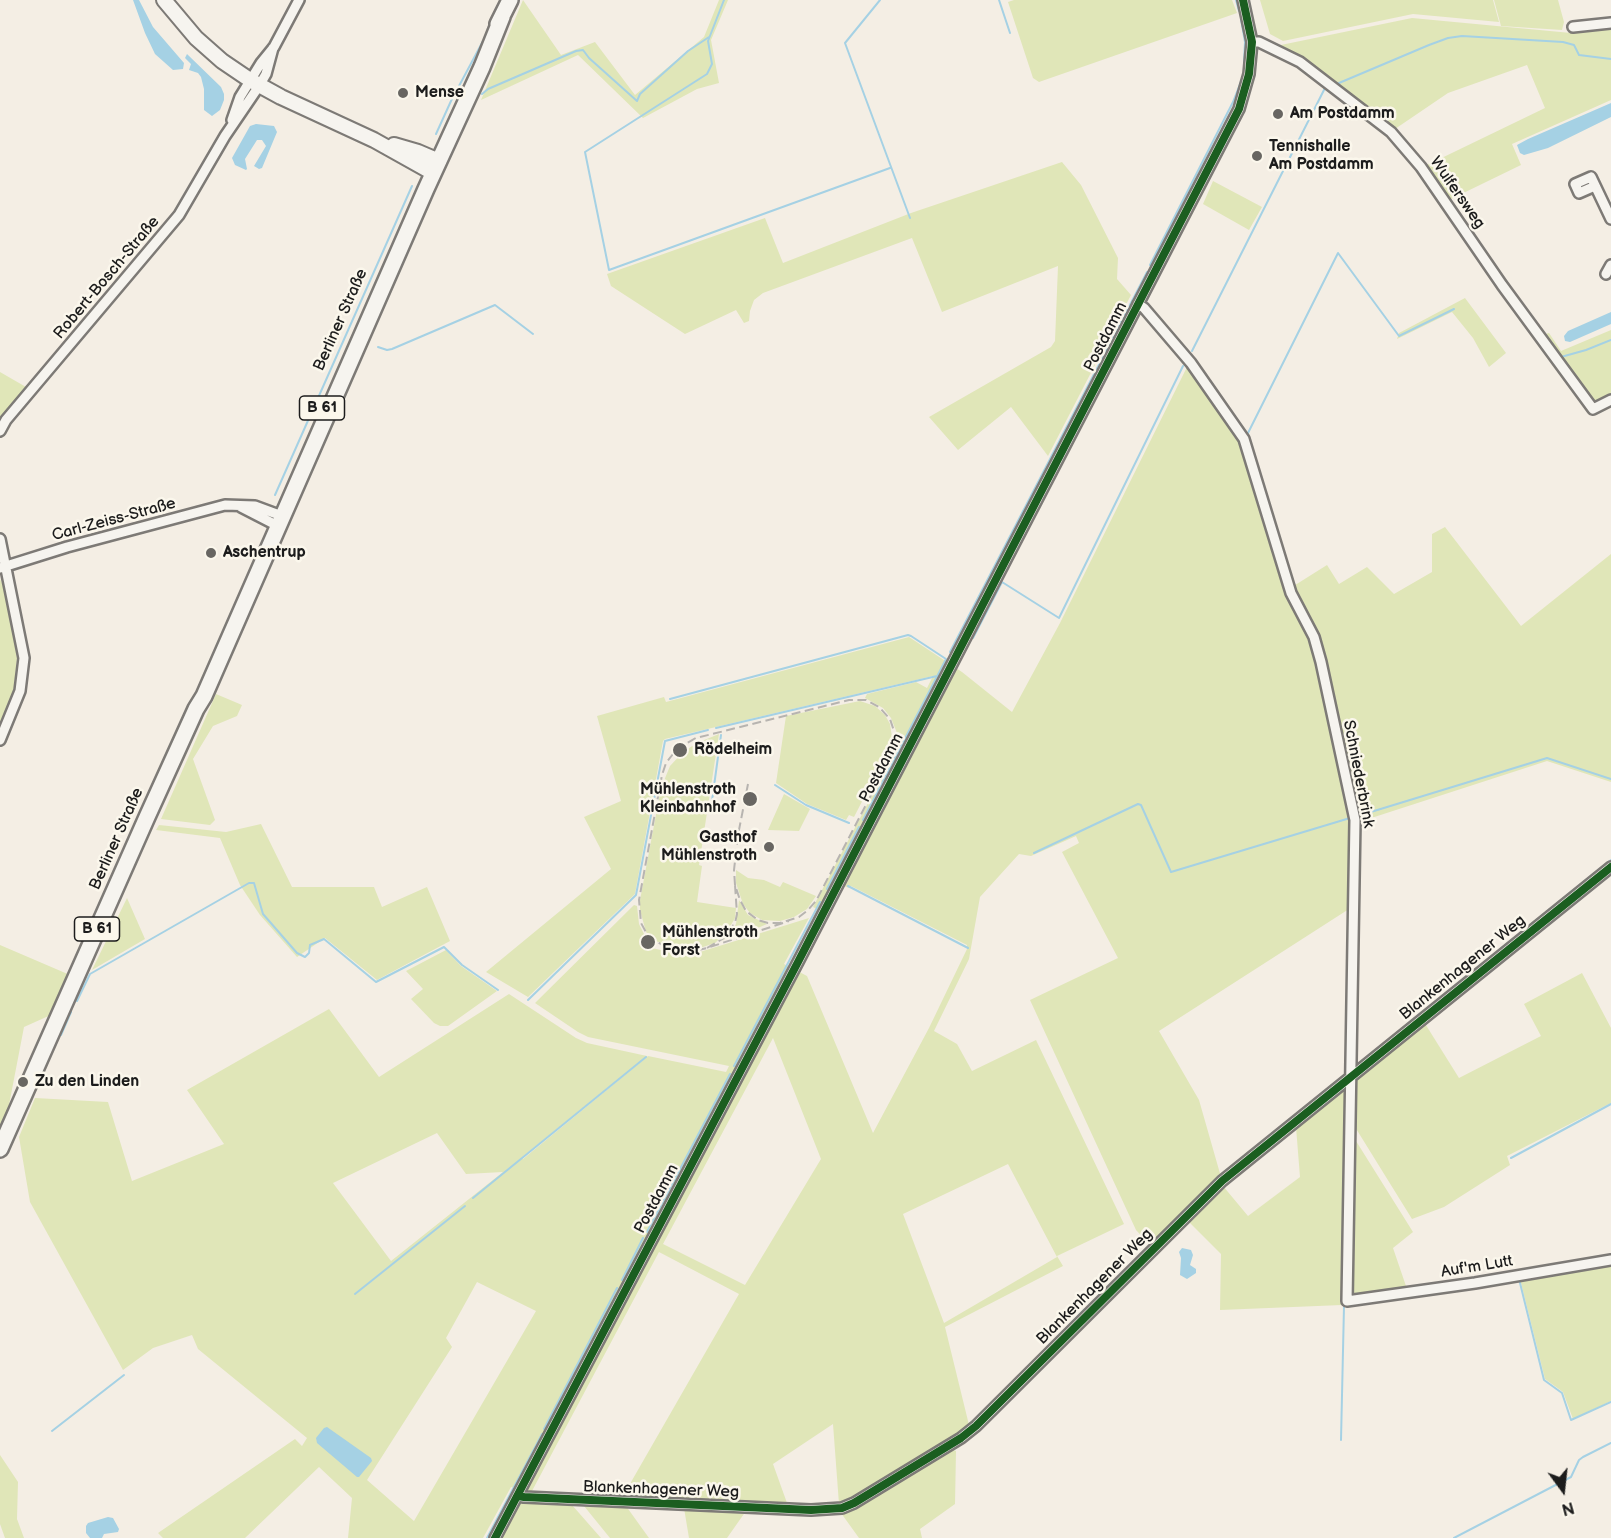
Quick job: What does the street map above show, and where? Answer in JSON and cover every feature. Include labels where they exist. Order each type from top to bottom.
[{"type":"main road","points":[[164,0],[196,38],[222,61],[255,83],[434,166]]},
{"type":"main road","name":"Berliner Straße","points":[[0,1149],[196,709],[204,696],[276,519],[510,0]]},
{"type":"street","name":"Robert-Bosch-Straße","points":[[0,431],[6,420],[172,224],[255,83],[266,74],[273,48],[299,0]]},
{"type":"street","name":"Postdamm","points":[[495,1538],[798,962],[1239,109],[1249,74],[1252,42],[1243,0]]},
{"type":"street","points":[[1574,27],[1611,23]]},
{"type":"street","name":"Wulfersweg","points":[[1252,42],[1259,42],[1300,62],[1383,125],[1407,148],[1508,293],[1593,409],[1611,400]]},
{"type":"street","points":[[1595,186],[1611,219]]},
{"type":"street","name":"Schniederbrink","points":[[1138,304],[1191,363],[1244,439],[1291,593],[1314,638],[1321,662],[1355,820],[1347,1301]]},
{"type":"street","name":"Carl-Zeiss-Straße","points":[[3,567],[209,509],[236,505],[276,519]]},
{"type":"street","points":[[0,540],[3,567],[24,658],[20,691],[0,740]]},
{"type":"street","name":"Blankenhagener Weg","points":[[518,1496],[811,1510],[842,1508],[854,1503],[961,1438],[976,1426],[1222,1181],[1611,867]]},
{"type":"street","name":"Auf'm Lutt","points":[[1347,1301],[1475,1283],[1611,1260]]},
{"type":"green space","points":[[523,0],[561,55],[595,42],[635,95],[704,37],[719,0],[728,0],[711,40],[719,83],[697,89],[643,118],[578,55],[481,100]]},
{"type":"green space","points":[[1014,0],[1232,0],[1237,13],[1039,82],[1033,78],[1008,2]]},
{"type":"green space","points":[[1260,0],[1493,0],[1499,22],[1413,14],[1283,41],[1270,34]]},
{"type":"green space","points":[[1494,0],[1558,0],[1564,22],[1562,30],[1501,26]]},
{"type":"green space","points":[[1412,18],[1571,33],[1611,29],[1611,100],[1512,144],[1521,165],[1449,200],[1425,166],[1545,108],[1527,65],[1448,93],[1395,129],[1339,85],[1276,46]]},
{"type":"green space","points":[[1062,162],[1081,185],[1118,258],[1117,279],[1131,295],[1048,456],[1011,407],[958,450],[929,417],[1051,347],[1055,341],[1058,266],[942,312],[912,238],[763,293],[754,300],[749,321],[744,323],[736,310],[685,334],[611,286],[607,274],[765,218],[783,263],[911,213]]},
{"type":"green space","points":[[1213,181],[1262,207],[1249,230],[1203,204]]},
{"type":"green space","points":[[1465,298],[1506,353],[1489,367],[1473,338],[1452,312],[1397,339],[1399,333]]},
{"type":"green space","points":[[1611,330],[1611,396],[1597,403],[1542,335],[1549,333],[1561,351]]},
{"type":"green space","points":[[1188,365],[1242,441],[1317,663],[1351,814],[1349,909],[1159,1031],[1199,1100],[1221,1177],[1153,1243],[1148,1243],[1136,1230],[1030,1000],[1118,958],[1062,852],[1079,843],[1076,836],[1031,856],[1019,854],[980,897],[969,959],[934,1031],[957,1044],[972,1071],[1036,1040],[1124,1224],[1057,1256],[1063,1266],[945,1327],[969,1425],[962,1431],[906,1467],[839,1504],[833,1424],[773,1464],[787,1503],[623,1496],[739,1294],[659,1252],[532,1491],[511,1487],[483,1538],[348,1538],[352,1498],[319,1467],[245,1538],[163,1538],[158,1533],[295,1439],[302,1446],[307,1438],[198,1349],[192,1335],[153,1348],[123,1370],[30,1202],[19,1137],[35,1098],[108,1102],[132,1181],[224,1144],[187,1090],[329,1009],[379,1077],[509,994],[587,1043],[647,1056],[521,1158],[523,1159],[648,1056],[726,1072],[729,1066],[588,1037],[535,1003],[634,905],[637,906],[639,924],[645,936],[642,941],[652,945],[652,948],[687,956],[809,918],[784,964],[807,976],[873,1133],[929,1028],[967,945],[851,886],[849,888],[844,886],[829,915],[813,907],[896,750],[897,733],[891,718],[883,708],[865,698],[867,694],[916,682],[927,688],[933,676],[665,739],[635,894],[528,997],[486,972],[611,869],[584,817],[621,801],[597,716],[664,697],[666,702],[909,637],[962,672],[1012,712],[1060,623]],"holes":[[[773,1038],[821,1159],[745,1285],[663,1244]],[[437,1133],[466,1174],[503,1172],[391,1261],[333,1183]],[[1008,1164],[1057,1257],[944,1323],[903,1214]],[[477,1282],[536,1311],[414,1521],[367,1480],[452,1347],[446,1338]]]},
{"type":"green space","points":[[0,372],[26,387],[0,418]]},
{"type":"green space","points":[[1445,527],[1521,626],[1611,554],[1611,782],[1547,761],[1359,822],[1324,662],[1292,587],[1327,565],[1339,584],[1367,567],[1394,594],[1432,572],[1432,534]]},
{"type":"green space","points":[[0,579],[5,589],[17,658],[14,689],[0,724]]},
{"type":"green space","points":[[216,694],[242,705],[237,716],[213,726],[193,759],[215,820],[210,825],[161,819]]},
{"type":"green space","points":[[860,701],[875,706],[885,715],[890,724],[893,743],[892,750],[889,749],[854,817],[849,815],[846,820],[807,804],[776,783],[786,716]]},
{"type":"green space","points":[[719,734],[699,865],[702,866],[697,902],[736,908],[735,918],[727,932],[715,943],[694,950],[673,948],[656,941],[646,932],[640,910],[661,788],[670,766],[683,752]]},
{"type":"green space","points":[[784,794],[810,809],[799,831],[768,830]]},
{"type":"green space","points":[[261,824],[292,887],[374,887],[382,907],[427,887],[450,941],[377,980],[325,938],[297,957],[260,915],[240,885],[220,838],[156,830],[159,825],[226,832]]},
{"type":"green space","points":[[736,870],[748,878],[764,880],[780,887],[783,882],[816,896],[807,909],[794,917],[780,921],[762,920],[750,913],[743,904],[736,883]]},
{"type":"green space","points":[[127,898],[145,939],[92,970]]},
{"type":"green space","points":[[739,900],[748,915],[767,924],[753,930],[749,924],[722,941],[736,924]]},
{"type":"green space","points":[[0,945],[70,975],[53,1014],[24,1027],[9,1105],[0,1132]]},
{"type":"green space","points":[[446,950],[461,966],[497,991],[448,1026],[440,1026],[434,1023],[411,999],[423,989],[406,971]]},
{"type":"green space","points":[[1582,973],[1611,1028],[1611,1103],[1507,1156],[1510,1165],[1444,1207],[1412,1219],[1355,1127],[1355,1078],[1424,1022],[1459,1078],[1541,1036],[1524,1004]]},
{"type":"green space","points":[[1343,1091],[1346,1092],[1342,1305],[1220,1310],[1221,1254],[1187,1220],[1223,1186],[1248,1216],[1300,1177],[1296,1127]]},
{"type":"green space","points":[[1352,1141],[1356,1141],[1413,1232],[1393,1248],[1407,1289],[1352,1297]]},
{"type":"green space","points":[[1611,1264],[1611,1401],[1573,1419],[1563,1392],[1545,1379],[1520,1279]]},
{"type":"green space","points":[[950,1449],[956,1451],[955,1504],[920,1529],[922,1538],[859,1538],[841,1513],[848,1511]]},
{"type":"green space","points":[[0,1455],[18,1482],[17,1519],[24,1538],[5,1538],[0,1524]]},
{"type":"green space","points":[[519,1503],[572,1505],[601,1538],[501,1538]]},
{"type":"green space","points":[[586,1504],[626,1506],[649,1538],[610,1538],[584,1506]]},
{"type":"green space","points":[[684,1508],[746,1511],[727,1538],[689,1538]]},
{"type":"water","points":[[133,0],[139,0],[153,27],[184,63],[183,69],[173,70],[155,54]]},
{"type":"water","points":[[187,54],[221,87],[224,94],[220,110],[212,116],[204,110],[204,89],[201,77],[198,73],[189,70],[191,64],[185,58]]},
{"type":"water","points":[[1611,103],[1611,117],[1548,148],[1524,155],[1520,153],[1517,145]]},
{"type":"water","points":[[256,124],[274,126],[277,132],[262,168],[254,166],[266,146],[262,140],[257,140],[245,159],[246,170],[235,165],[232,158],[250,126]]},
{"type":"water","points":[[1611,312],[1611,324],[1570,342],[1565,341],[1564,336],[1568,331]]},
{"type":"water","points":[[1182,1248],[1191,1250],[1193,1255],[1190,1265],[1196,1269],[1196,1273],[1187,1279],[1180,1275],[1179,1252]]},
{"type":"water","points":[[327,1427],[371,1458],[372,1461],[359,1477],[317,1443],[316,1438]]},
{"type":"water","points":[[108,1517],[113,1518],[119,1529],[118,1532],[104,1534],[102,1538],[90,1538],[86,1533],[88,1523]]},
{"type":"waterway","points":[[724,0],[708,41],[712,64],[707,74],[585,152],[609,270],[890,168]]},
{"type":"waterway","points":[[880,0],[845,43],[910,218]]},
{"type":"waterway","points":[[999,0],[1010,33]]},
{"type":"waterway","points":[[1236,0],[1239,11]]},
{"type":"waterway","points":[[1241,19],[1245,42],[1244,62]]},
{"type":"waterway","points":[[1339,83],[1429,45],[1462,36],[1563,42],[1574,45],[1579,55],[1611,59]]},
{"type":"waterway","points":[[482,94],[488,89],[583,50],[637,101],[640,94],[688,51],[709,37]]},
{"type":"waterway","points":[[436,134],[483,41]]},
{"type":"waterway","points":[[1150,265],[1233,102],[1242,79]]},
{"type":"waterway","points":[[1192,351],[1326,86]]},
{"type":"waterway","points":[[275,495],[412,186]]},
{"type":"waterway","points":[[1247,435],[1338,253],[1399,336],[1454,309]]},
{"type":"waterway","points":[[950,652],[1147,272]]},
{"type":"waterway","points":[[378,347],[392,349],[495,305],[533,334]]},
{"type":"waterway","points":[[1561,357],[1611,340]]},
{"type":"waterway","points":[[973,638],[1002,582],[1059,618],[1183,366]]},
{"type":"waterway","points":[[670,699],[911,636],[946,659],[863,820]]},
{"type":"waterway","points":[[716,728],[937,676]]},
{"type":"waterway","points":[[528,1000],[636,895],[665,741],[708,730]]},
{"type":"waterway","points":[[711,808],[721,735]]},
{"type":"waterway","points":[[1361,815],[1547,758],[1611,779]]},
{"type":"waterway","points":[[775,785],[806,805],[849,823]]},
{"type":"waterway","points":[[1034,853],[1138,804],[1141,805],[1171,872],[1350,818]]},
{"type":"waterway","points":[[827,889],[859,827]]},
{"type":"waterway","points":[[1456,985],[1611,860]]},
{"type":"waterway","points":[[1516,949],[1611,874]]},
{"type":"waterway","points":[[77,1001],[90,974],[249,883],[254,883],[263,914],[297,953],[305,957],[309,953],[310,945],[324,939],[376,982],[444,947],[462,965],[498,990]]},
{"type":"waterway","points":[[848,886],[968,948]]},
{"type":"waterway","points":[[734,1066],[820,902]]},
{"type":"waterway","points":[[61,1035],[71,1012]]},
{"type":"waterway","points":[[473,1198],[646,1057]]},
{"type":"waterway","points":[[647,1232],[730,1074]]},
{"type":"waterway","points":[[1511,1158],[1611,1104]]},
{"type":"waterway","points":[[355,1294],[465,1206]]},
{"type":"waterway","points":[[622,1280],[643,1238]]},
{"type":"waterway","points":[[1461,1280],[1611,1255]]},
{"type":"waterway","points":[[1519,1279],[1544,1380],[1562,1393],[1571,1420],[1611,1402]]},
{"type":"waterway","points":[[544,1429],[617,1288]]},
{"type":"waterway","points":[[1341,1440],[1344,1306]]},
{"type":"waterway","points":[[1003,1393],[1085,1309]]},
{"type":"waterway","points":[[52,1431],[124,1375]]},
{"type":"waterway","points":[[487,1538],[542,1434]]},
{"type":"waterway","points":[[1454,1538],[1571,1477],[1579,1460],[1611,1443]]},
{"type":"waterway","points":[[527,1502],[559,1503]]},
{"type":"railway","points":[[707,948],[724,938],[735,923],[737,914],[735,885],[746,911],[758,920],[768,923],[780,923],[799,917],[816,901],[895,749],[895,734],[890,719],[879,707],[866,700],[849,700],[696,738],[680,747],[666,763],[639,900],[641,923],[648,936],[667,948],[694,951],[707,948],[789,921]]},
{"type":"railway","points":[[735,885],[734,870],[738,835],[748,784]]},
{"type":"cycle path","points":[[495,1538],[798,962],[1239,109],[1249,74],[1252,42],[1243,0]]},
{"type":"cycle path","points":[[518,1496],[811,1510],[842,1508],[854,1503],[961,1438],[976,1426],[1222,1181],[1611,867]]},
{"type":"place","name":"Mense","points":[[403,93]]},
{"type":"place","name":"Am Postdamm","points":[[1278,114]]},
{"type":"place","name":"Tennishalle Am Postdamm","points":[[1257,156]]},
{"type":"place","name":"Aschentrup","points":[[211,553]]},
{"type":"place","name":"Rödelheim","points":[[680,750]]},
{"type":"place","name":"Mühlenstroth Kleinbahnhof","points":[[750,799]]},
{"type":"place","name":"Gasthof Mühlenstroth","points":[[769,847]]},
{"type":"place","name":"Mühlenstroth Forst","points":[[648,942]]},
{"type":"place","name":"Zu den Linden","points":[[23,1082]]}]
